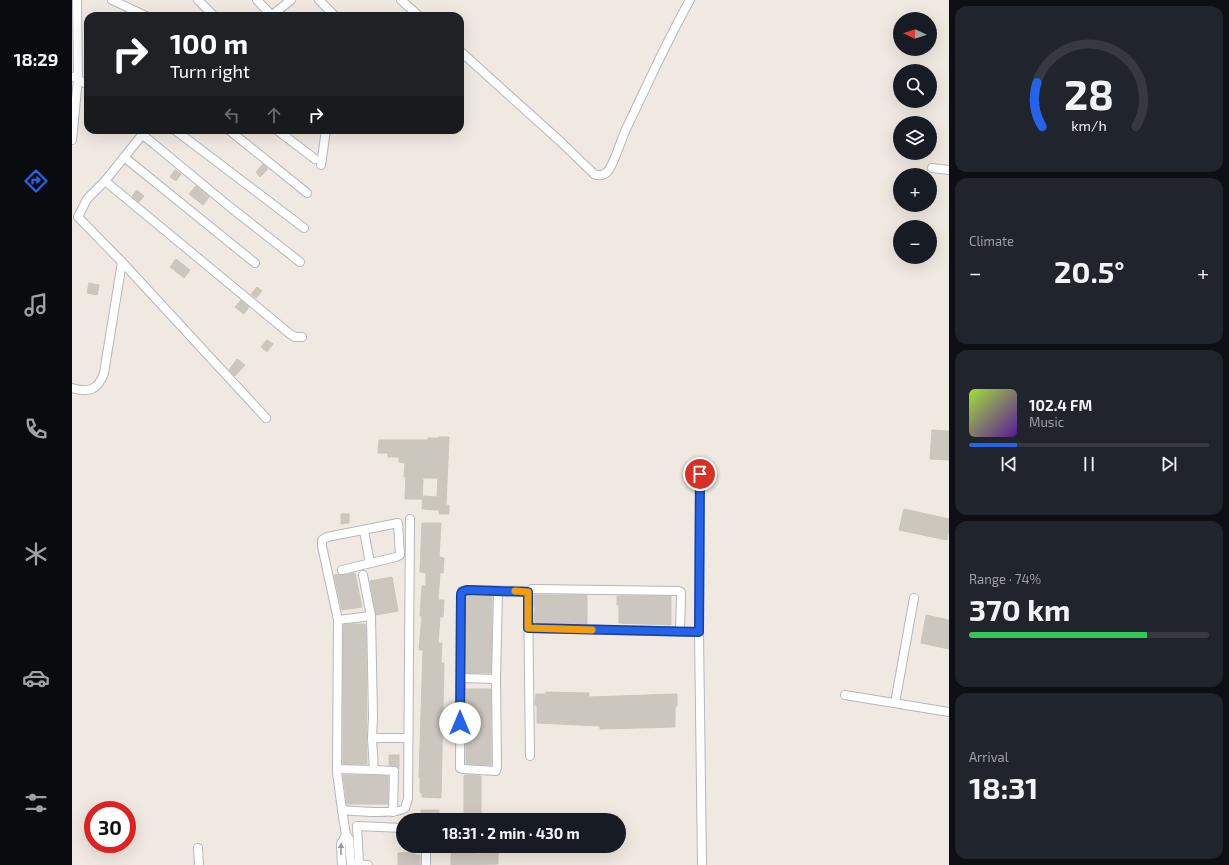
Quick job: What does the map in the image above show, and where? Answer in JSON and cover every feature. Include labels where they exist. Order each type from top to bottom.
[{"type":"street","points":[[72,140],[77,0]]},
{"type":"street","points":[[112,0],[138,12]]},
{"type":"street","points":[[198,0],[210,12]]},
{"type":"street","points":[[257,0],[268,12]]},
{"type":"street","points":[[277,12],[291,0]]},
{"type":"street","points":[[319,0],[331,12]]},
{"type":"street","points":[[401,0],[414,12]]},
{"type":"street","points":[[464,55],[594,174],[599,176],[604,174],[610,168],[623,136],[676,24],[690,0]]},
{"type":"street","points":[[75,77],[84,83]]},
{"type":"street","points":[[142,134],[105,181],[87,200],[78,218],[122,262],[266,418]]},
{"type":"street","points":[[146,134],[230,207],[300,262]]},
{"type":"street","points":[[180,134],[304,228]]},
{"type":"street","points":[[234,134],[307,193]]},
{"type":"street","points":[[282,134],[315,159]]},
{"type":"street","points":[[321,165],[325,134]]},
{"type":"street","points":[[124,157],[254,263]]},
{"type":"street","points":[[937,169],[949,170]]},
{"type":"street","points":[[105,181],[290,334],[295,337],[302,337]]},
{"type":"street","points":[[72,388],[85,390],[93,389],[98,385],[104,373],[122,262]]},
{"type":"street","points":[[700,474],[699,632],[702,865]]},
{"type":"street","points":[[342,810],[400,811],[405,808],[408,799],[410,519]]},
{"type":"street","points":[[354,864],[349,839],[346,835],[338,769],[338,620],[322,540],[327,537],[364,531],[398,523],[400,555]]},
{"type":"street","points":[[364,531],[370,563]]},
{"type":"street","points":[[342,570],[409,554]]},
{"type":"street","points":[[363,575],[371,616],[372,738],[374,770]]},
{"type":"street","points":[[498,591],[496,679],[497,768],[496,771],[463,769],[460,768],[462,592],[467,590],[498,591],[528,592],[532,589],[679,591],[681,592],[680,632]]},
{"type":"street","points":[[528,592],[530,756]]},
{"type":"street","points":[[895,703],[914,598]]},
{"type":"street","points":[[338,620],[371,616]]},
{"type":"street","points":[[528,628],[699,632]]},
{"type":"street","points":[[460,678],[496,679]]},
{"type":"street","points":[[845,695],[949,712]]},
{"type":"street","points":[[372,738],[408,738]]},
{"type":"street","points":[[338,769],[394,771],[393,812]]},
{"type":"street","points":[[354,864],[357,826],[396,828]]},
{"type":"street","points":[[346,835],[341,844],[342,865],[368,865]]},
{"type":"street","points":[[198,848],[200,865]]},
{"type":"street","points":[[426,853],[426,865]]},
{"type":"building","points":[[263,164],[268,169],[260,177],[256,172]]},
{"type":"building","points":[[175,170],[181,174],[176,181],[170,177]]},
{"type":"building","points":[[196,186],[209,197],[203,205],[189,194]]},
{"type":"building","points":[[137,190],[144,196],[139,202],[132,196]]},
{"type":"building","points":[[176,259],[190,270],[184,278],[170,267]]},
{"type":"building","points":[[89,283],[99,285],[97,295],[87,293]]},
{"type":"building","points":[[257,287],[262,291],[256,298],[251,294]]},
{"type":"building","points":[[241,300],[249,307],[244,314],[235,307]]},
{"type":"building","points":[[267,340],[273,344],[267,352],[261,347]]},
{"type":"building","points":[[237,359],[245,365],[235,376],[229,370]]},
{"type":"building","points":[[932,430],[949,431],[949,460],[930,459]]},
{"type":"building","points":[[449,437],[446,505],[449,505],[449,514],[439,514],[439,510],[422,509],[423,496],[437,497],[438,478],[423,478],[422,499],[405,499],[405,463],[399,462],[399,457],[388,457],[388,453],[378,453],[379,440],[428,440],[428,438]]},
{"type":"building","points":[[904,509],[949,519],[947,540],[899,530]]},
{"type":"building","points":[[341,514],[349,514],[349,523],[341,524]]},
{"type":"building","points":[[422,523],[441,523],[439,557],[444,558],[443,573],[440,573],[438,600],[444,600],[443,617],[440,617],[438,643],[442,643],[441,663],[444,663],[441,798],[422,797],[422,793],[420,793],[419,777],[423,650],[419,650],[422,616],[420,616],[422,586],[426,586],[426,573],[420,572]]},
{"type":"building","points":[[355,573],[362,607],[342,610],[334,575]]},
{"type":"building","points":[[392,577],[398,611],[376,615],[370,581]]},
{"type":"building","points":[[534,595],[587,595],[587,624],[534,623]]},
{"type":"building","points":[[466,596],[492,596],[491,673],[466,673]]},
{"type":"building","points":[[617,596],[671,596],[671,625],[619,623],[619,605],[617,605]]},
{"type":"building","points":[[926,615],[949,620],[949,649],[921,643]]},
{"type":"building","points":[[365,624],[366,627],[367,764],[343,764],[343,625]]},
{"type":"building","points":[[466,689],[491,689],[491,765],[466,764]]},
{"type":"building","points":[[546,692],[589,693],[589,697],[677,694],[677,706],[675,706],[675,727],[600,729],[600,726],[537,723],[537,705],[535,705],[536,694],[546,694]]},
{"type":"building","points":[[389,755],[399,755],[399,769],[397,766],[389,765]]},
{"type":"building","points":[[343,775],[388,776],[388,804],[347,804]]},
{"type":"building","points":[[464,776],[481,776],[481,813],[464,813]]},
{"type":"building","points":[[421,810],[439,810],[439,813],[421,813]]},
{"type":"building","points":[[398,853],[415,853],[415,855],[420,855],[420,865],[398,865]]},
{"type":"building","points":[[451,853],[498,853],[498,864],[451,865]]},
{"type":"slow traffic","points":[[515,591],[528,592],[528,628],[592,630]]},
{"type":"route","points":[[460,723],[461,594],[467,590],[528,592],[528,628],[699,632],[700,474]]}]
